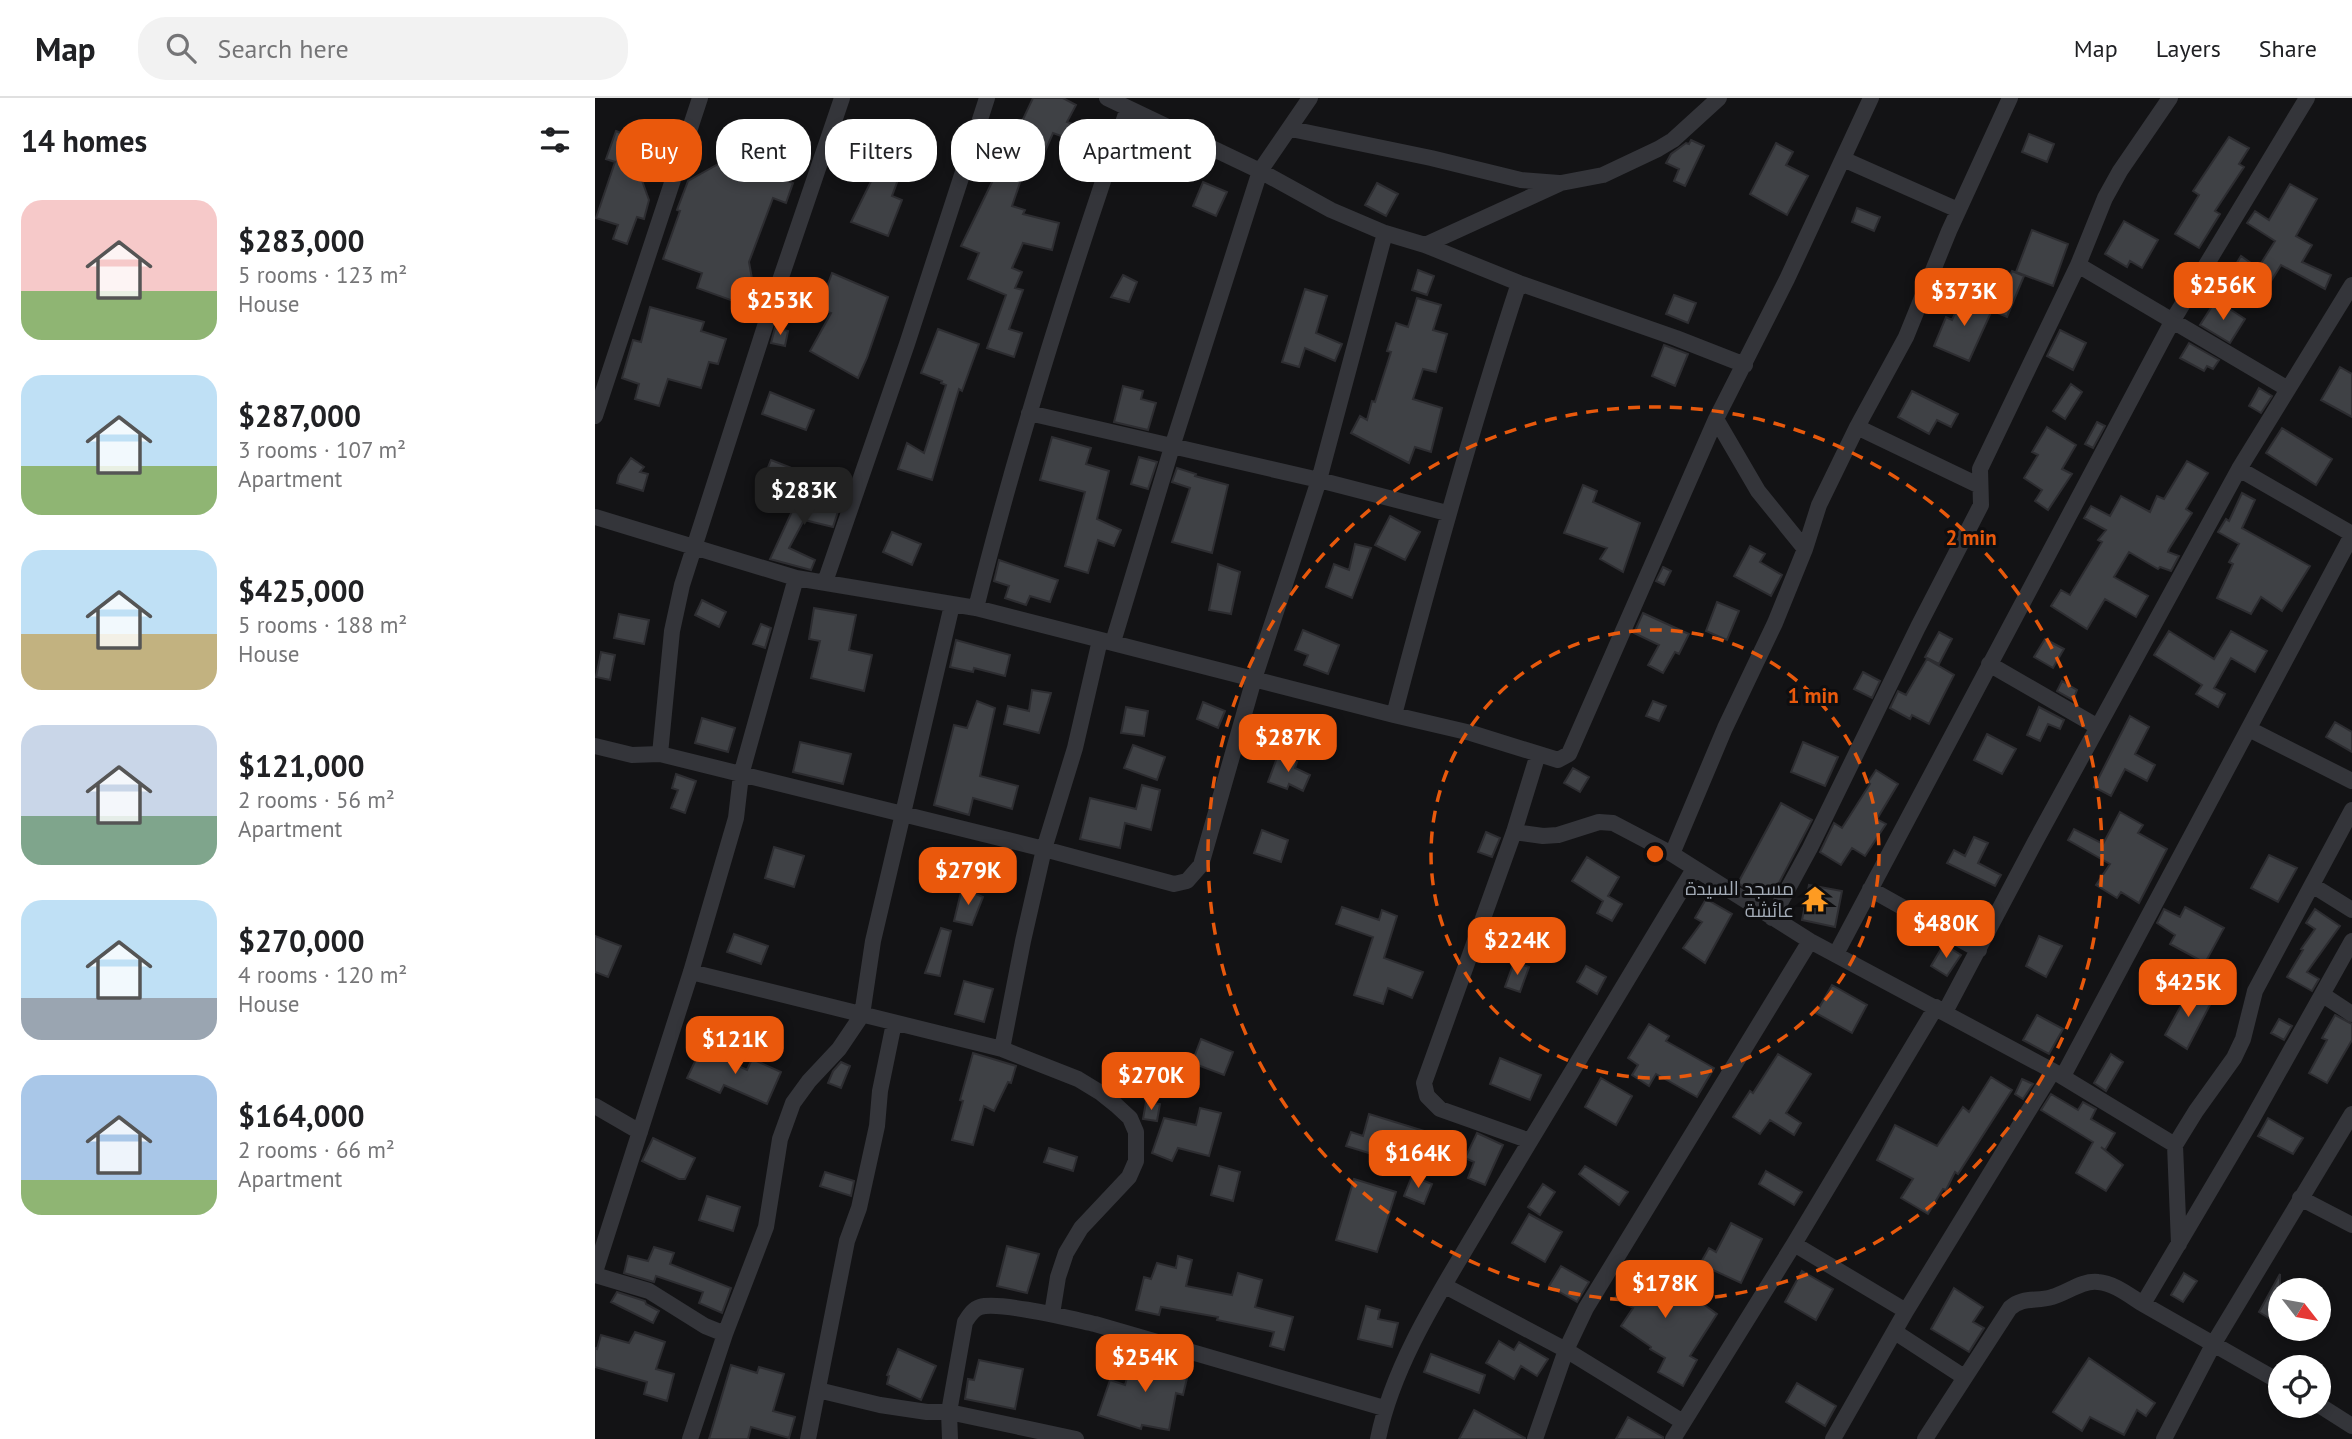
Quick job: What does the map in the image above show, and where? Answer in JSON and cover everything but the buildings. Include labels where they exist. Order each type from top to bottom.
[{"type":"street","points":[[595,416],[700,98]]},
{"type":"street","points":[[660,754],[672,631],[682,585],[842,98]]},
{"type":"street","points":[[825,582],[907,344],[986,98]]},
{"type":"street","points":[[1107,98],[1135,105],[1331,210],[1385,233],[1425,245],[1519,283],[1745,365]]},
{"type":"street","points":[[1002,1049],[1044,849],[1106,641],[1172,447],[1260,172],[1310,98]]},
{"type":"street","points":[[1425,245],[1561,183],[1602,175],[1658,149],[1673,140],[1719,98]]},
{"type":"street","points":[[595,517],[796,578],[976,608],[1471,733],[1558,760],[1569,754],[1717,419],[1871,98]]},
{"type":"street","points":[[1772,918],[1810,848],[1981,505],[1980,468],[2078,265],[2105,198],[2120,171],[2170,98]]},
{"type":"street","points":[[1836,954],[2173,320],[2307,98]]},
{"type":"street","points":[[1672,854],[1725,728],[1775,623],[1805,549],[1819,505],[1857,427],[1906,337],[2005,102]]},
{"type":"street","points":[[976,608],[999,513],[1061,305],[1135,105]]},
{"type":"street","points":[[1291,129],[1521,180],[1561,183]]},
{"type":"street","points":[[1843,159],[1958,210]]},
{"type":"street","points":[[595,746],[632,755],[660,754],[1174,884],[1187,881],[1201,865],[1254,679],[1319,480],[1385,233]]},
{"type":"street","points":[[2078,265],[2288,389]]},
{"type":"street","points":[[1394,715],[1447,513],[1519,283]]},
{"type":"street","points":[[1673,1439],[1979,950],[2239,469],[2349,296]]},
{"type":"street","points":[[1029,413],[1319,480],[1447,513]]},
{"type":"street","points":[[1717,419],[1758,491],[1805,549]]},
{"type":"street","points":[[1857,427],[1980,486]]},
{"type":"street","points":[[1833,1439],[1906,1311],[2058,1073],[2249,729],[2352,535],[2239,469]]},
{"type":"street","points":[[725,1334],[705,1326],[649,1291],[595,1273],[691,971],[736,818],[741,775],[796,578]]},
{"type":"street","points":[[689,1439],[766,1227],[780,1139],[793,1103],[839,1049],[862,1015],[873,941],[952,605]]},
{"type":"street","points":[[1989,664],[2098,727]]},
{"type":"street","points":[[2249,729],[2352,782]]},
{"type":"street","points":[[1530,1141],[1440,1109],[1427,1096],[1424,1083],[1514,832],[1538,754]]},
{"type":"street","points":[[2179,1244],[2175,1145],[2234,1058],[2243,1039],[2255,991],[2352,810]]},
{"type":"street","points":[[1514,832],[1558,835],[1599,822],[1613,823],[1672,854],[1810,941],[2058,1073],[2175,1145]]},
{"type":"street","points":[[1378,1439],[1384,1408],[1399,1372],[1444,1286],[1694,869]]},
{"type":"street","points":[[2312,885],[2352,910]]},
{"type":"street","points":[[1870,889],[1979,950]]},
{"type":"street","points":[[1535,1439],[1566,1350],[1603,1278],[1810,941]]},
{"type":"street","points":[[2143,1304],[2352,941]]},
{"type":"street","points":[[691,971],[1002,1049],[1078,1079],[1101,1093],[1130,1118],[1136,1132],[1136,1161],[1129,1178],[1081,1228],[1066,1253],[1058,1277],[1052,1314]]},
{"type":"street","points":[[2323,995],[2352,1014]]},
{"type":"street","points":[[809,1439],[847,1241],[859,1208],[877,1126],[880,1091],[894,1023]]},
{"type":"street","points":[[595,1107],[640,1132]]},
{"type":"street","points":[[2164,1439],[2214,1343],[2352,1114]]},
{"type":"street","points":[[2300,1198],[2352,1225]]},
{"type":"street","points":[[1794,1244],[1906,1311]]},
{"type":"street","points":[[1925,1439],[2010,1308],[2020,1300],[2049,1298],[2084,1283],[2108,1283],[2268,1375]]},
{"type":"street","points":[[1444,1286],[1566,1350],[1682,1422]]},
{"type":"street","points":[[950,1439],[949,1412],[965,1322],[972,1311],[980,1307],[994,1306],[1052,1314],[1108,1328],[1384,1408]]},
{"type":"street","points":[[1895,1332],[1964,1377]]},
{"type":"street","points":[[818,1390],[880,1405],[927,1412],[949,1412],[1076,1439]]},
{"type":"street","points":[[2331,1413],[2352,1426]]},
{"type":"place","name":"مسجد السيدة عائشة","points":[[1815,899]]}]
